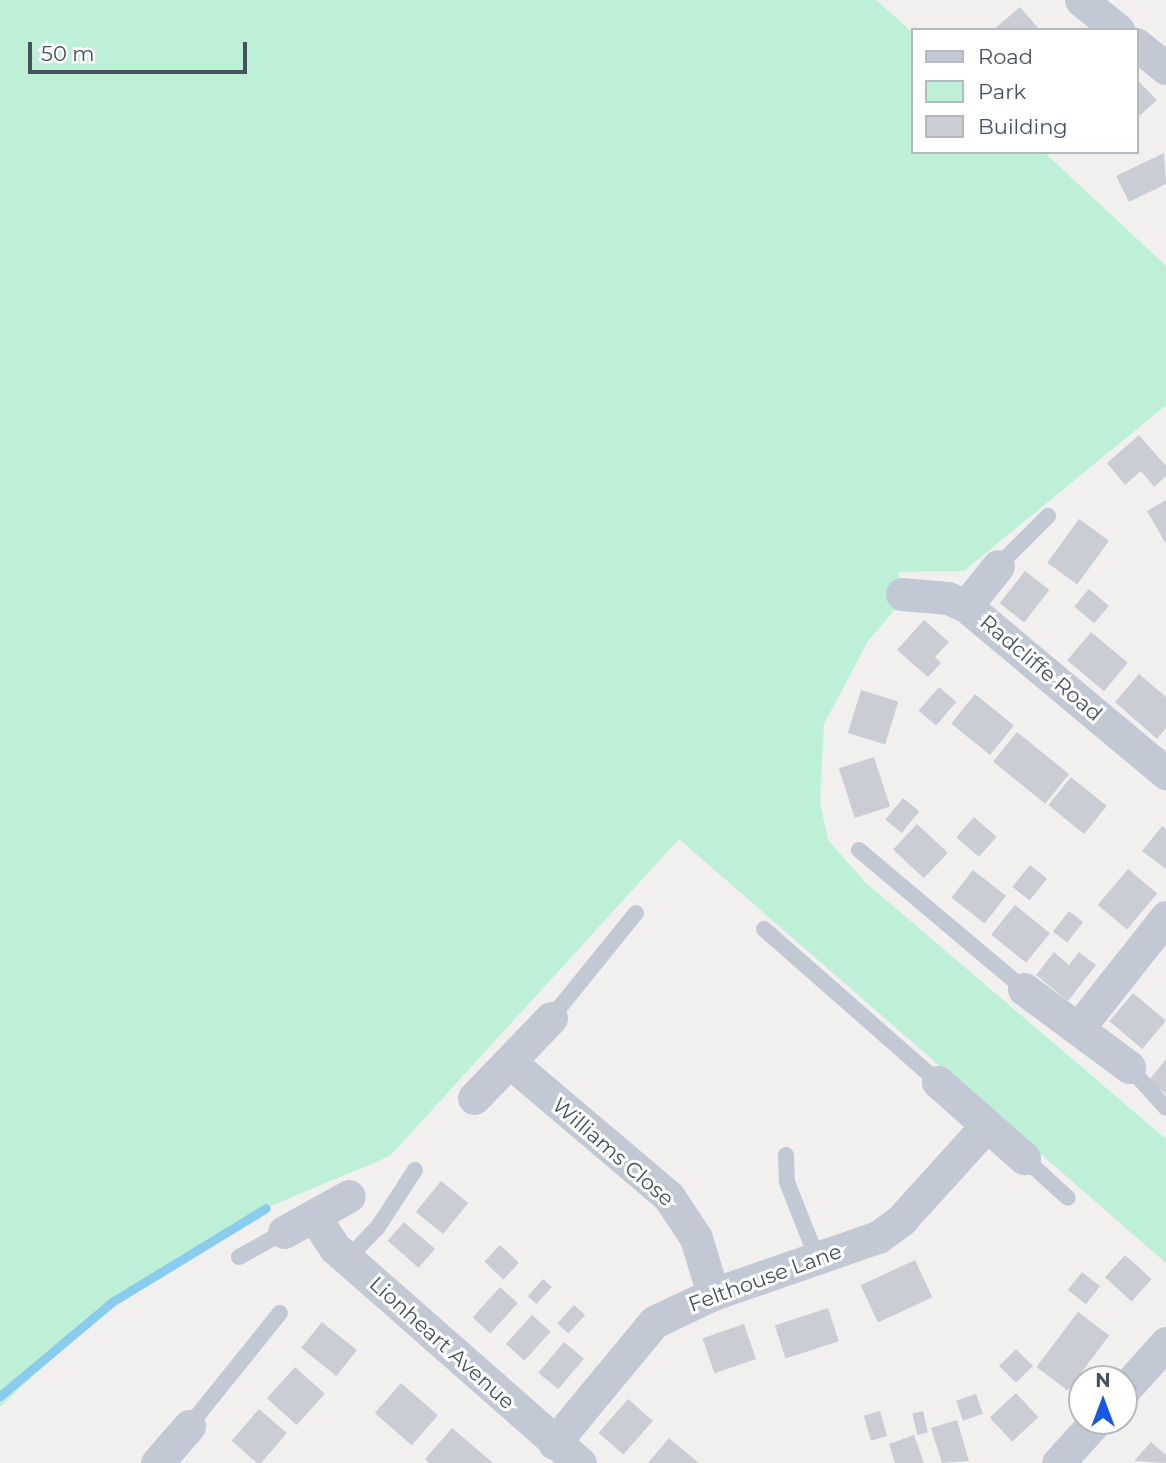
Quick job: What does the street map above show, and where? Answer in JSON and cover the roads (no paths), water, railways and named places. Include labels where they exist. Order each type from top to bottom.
[{"type":"street","points":[[1081,0],[1116,28]]},
{"type":"street","points":[[1138,46],[1166,68]]},
{"type":"street","points":[[966,606],[998,566]]},
{"type":"street","name":"Radcliffe Road","points":[[902,594],[948,598],[966,606],[1166,773]]},
{"type":"street","points":[[1080,1026],[1166,917]]},
{"type":"street","points":[[1024,989],[1080,1026],[1129,1066]]},
{"type":"street","points":[[474,1098],[551,1018]]},
{"type":"street","name":"Williams Close","points":[[510,1062],[669,1197],[696,1238],[713,1294]]},
{"type":"street","points":[[938,1082],[1024,1158]]},
{"type":"street","name":"Felthouse Lane","points":[[554,1443],[654,1322],[713,1294],[878,1237],[901,1220],[987,1125]]},
{"type":"street","points":[[284,1232],[349,1196]]},
{"type":"street","name":"Lionheart Avenue","points":[[314,1216],[347,1259],[580,1463]]},
{"type":"street","points":[[1138,1374],[1166,1343]]},
{"type":"street","points":[[157,1463],[190,1426]]},
{"type":"street","points":[[1058,1463],[1083,1435]]},
{"type":"lane","points":[[998,566],[1048,516]]},
{"type":"lane","points":[[859,850],[1024,989]]},
{"type":"lane","points":[[551,1018],[636,913]]},
{"type":"lane","points":[[764,929],[938,1082]]},
{"type":"lane","points":[[1129,1066],[1166,1108]]},
{"type":"lane","points":[[786,1155],[787,1182],[817,1258]]},
{"type":"lane","points":[[1024,1158],[1068,1198]]},
{"type":"lane","points":[[347,1259],[377,1227],[415,1170]]},
{"type":"lane","points":[[239,1257],[284,1232]]},
{"type":"lane","points":[[190,1426],[280,1313]]},
{"type":"waterway","points":[[0,1396],[112,1302],[266,1208]]}]
